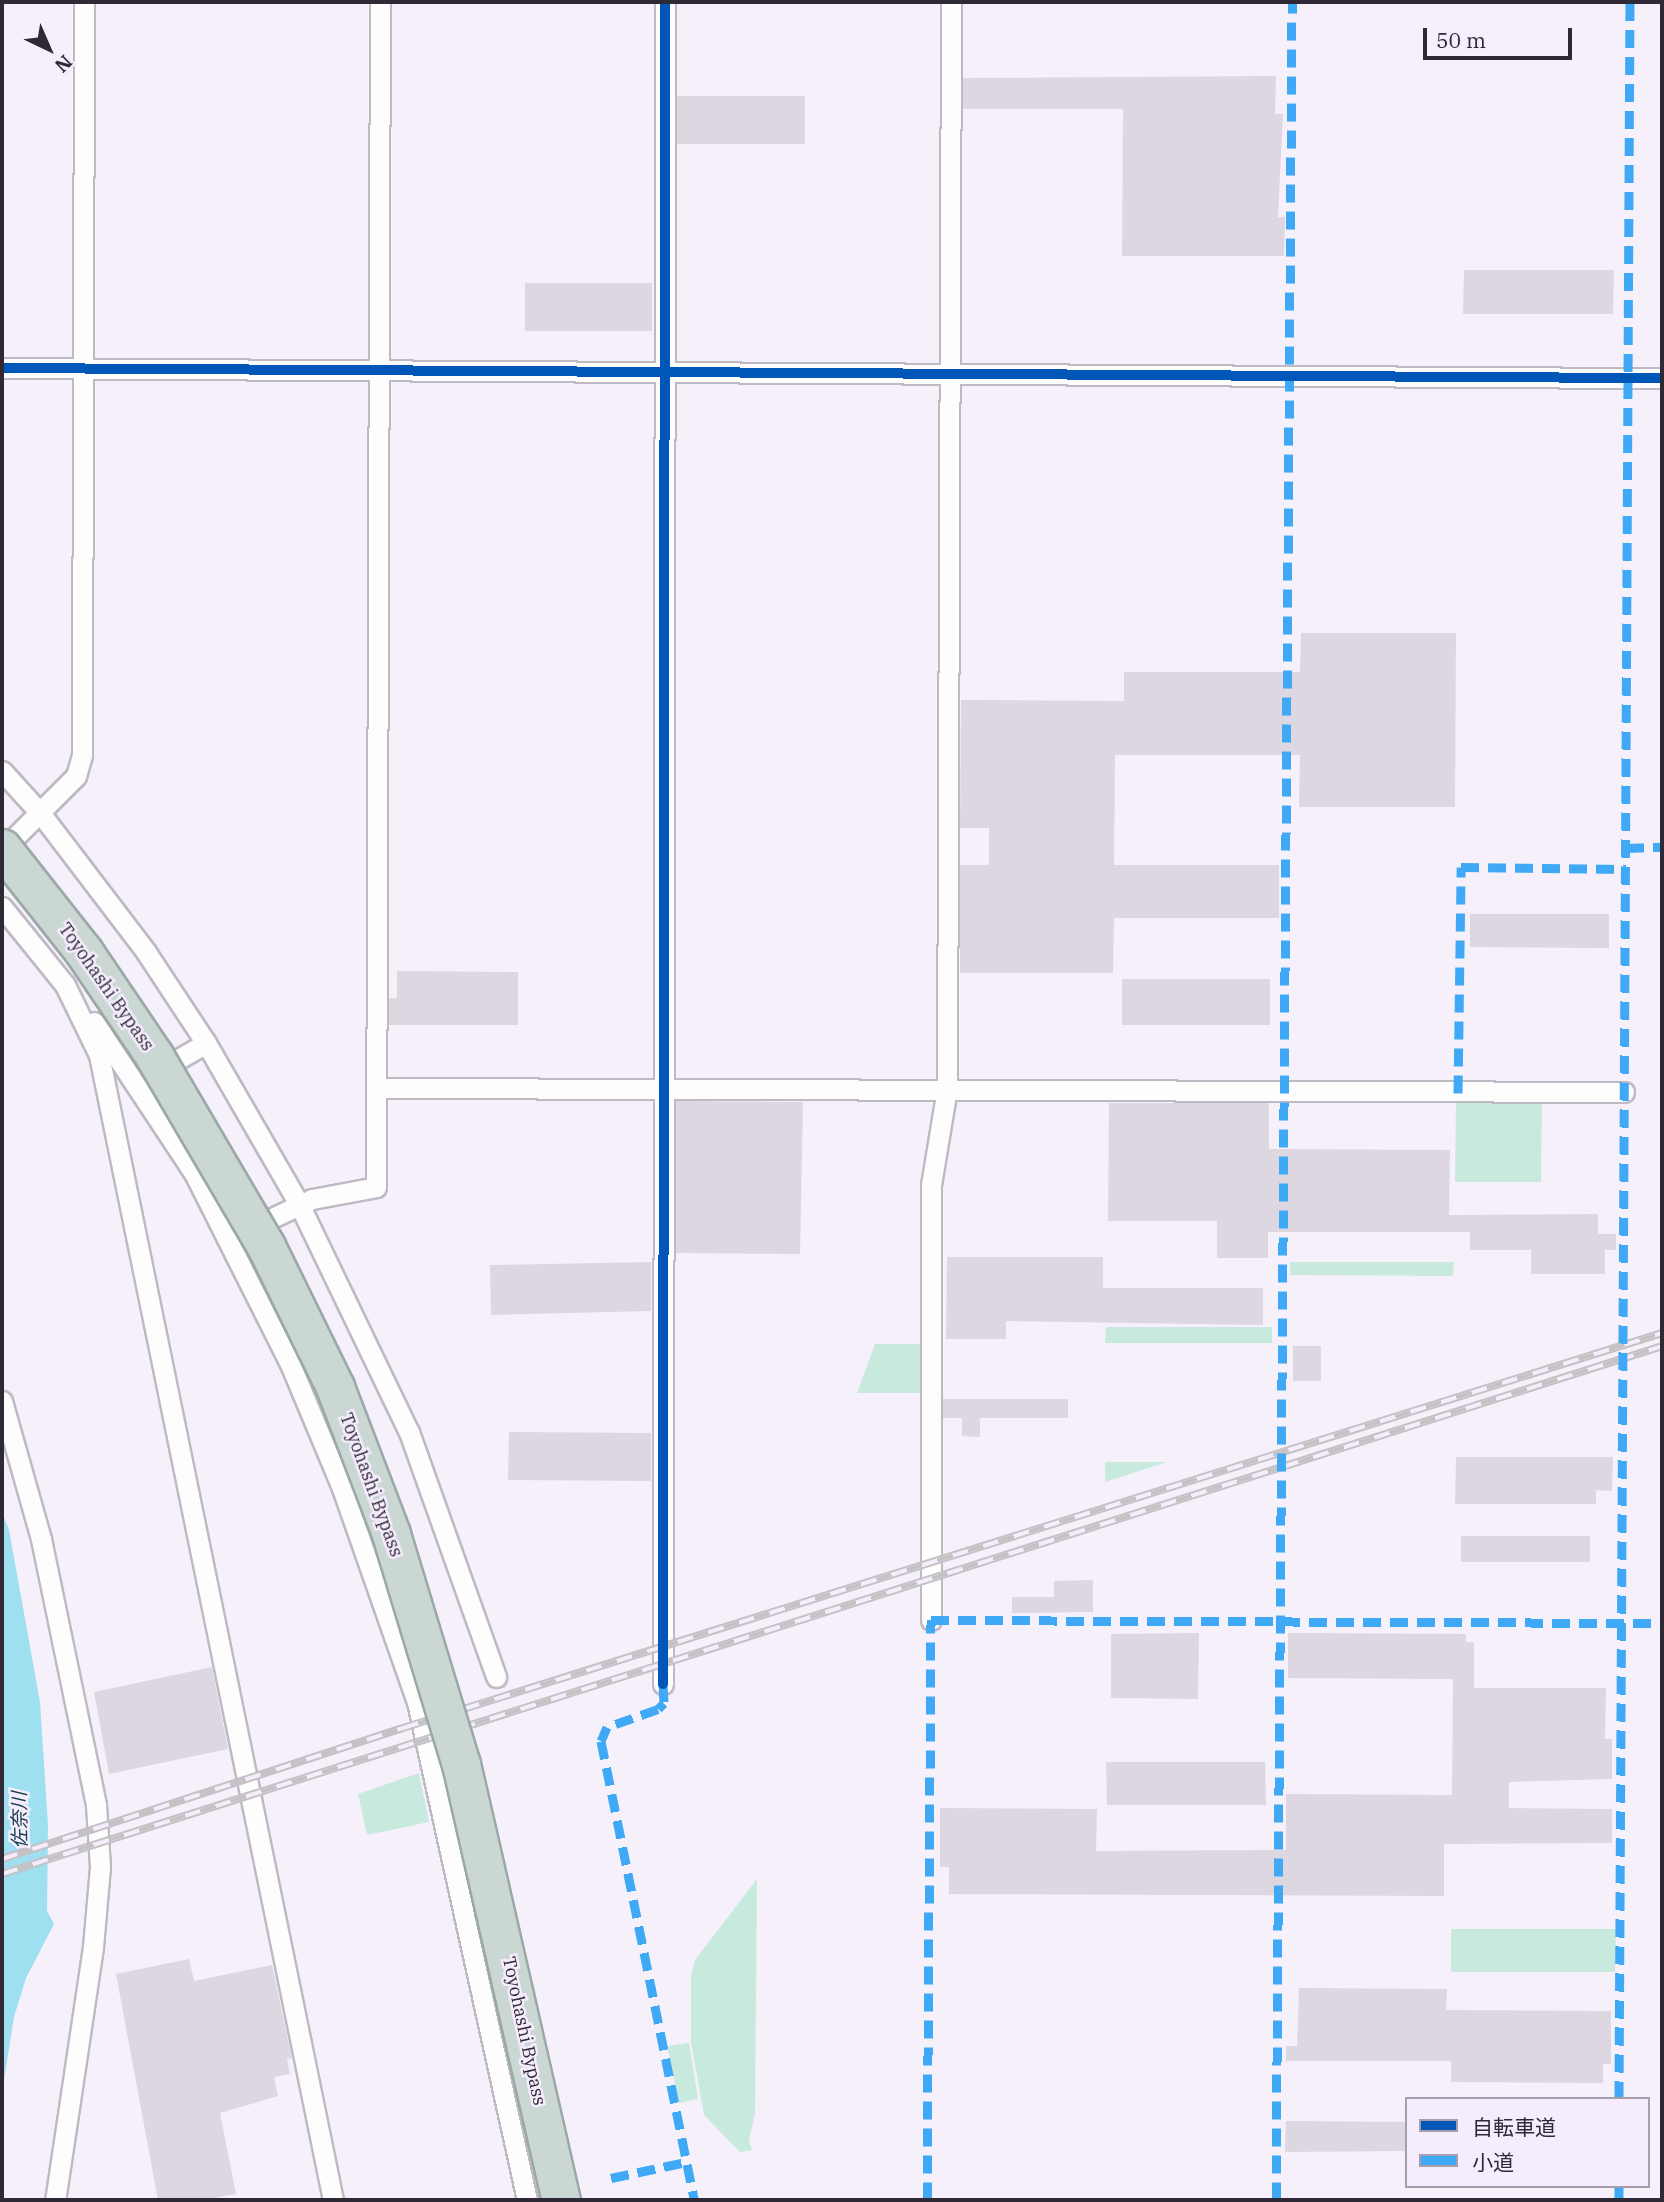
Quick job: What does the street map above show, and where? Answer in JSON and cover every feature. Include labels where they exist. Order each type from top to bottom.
[{"type":"highway","name":"Toyohashi Bypass","points":[[2,849],[84,952],[155,1057],[266,1246],[335,1387],[391,1534],[461,1765],[561,2200]]},
{"type":"highway","name":"Toyohashi Bypass","points":[[2,867],[75,960],[145,1064],[254,1251],[321,1392],[411,1631],[500,1968],[549,2200]]},
{"type":"street","points":[[2,849],[41,814],[76,776],[82,755],[85,2]]},
{"type":"street","points":[[228,1239],[312,1199],[376,1187],[380,2]]},
{"type":"street","points":[[663,1684],[665,2]]},
{"type":"street","points":[[931,1620],[931,1185],[947,1088],[952,372],[951,2]]},
{"type":"street","points":[[2,368],[1662,377]]},
{"type":"street","points":[[2,771],[41,814],[146,952],[206,1043],[300,1206],[409,1432],[496,1677]]},
{"type":"street","points":[[2,907],[65,985],[137,1083],[228,1239],[291,1366],[342,1488],[416,1702],[527,2200]]},
{"type":"street","points":[[65,985],[99,1055],[333,2200]]},
{"type":"street","points":[[137,1083],[206,1043]]},
{"type":"street","points":[[377,1088],[663,1092],[947,1088],[1625,1092]]},
{"type":"street","points":[[2,1401],[41,1539],[98,1830],[100,1867],[93,1947],[55,2200]]},
{"type":"green space","points":[[1456,1097],[1542,1097],[1541,1182],[1455,1182]]},
{"type":"green space","points":[[1290,1262],[1454,1262],[1453,1276],[1290,1275]]},
{"type":"green space","points":[[1106,1327],[1272,1327],[1272,1343],[1105,1343]]},
{"type":"green space","points":[[875,1344],[922,1344],[922,1393],[857,1393]]},
{"type":"green space","points":[[1105,1462],[1167,1462],[1105,1482]]},
{"type":"green space","points":[[419,1773],[429,1822],[367,1835],[358,1794]]},
{"type":"green space","points":[[757,1879],[755,2113],[749,2140],[752,2150],[740,2152],[704,2115],[691,2042],[691,1975],[695,1960]]},
{"type":"green space","points":[[1451,1929],[1616,1929],[1615,1972],[1451,1972]]},
{"type":"green space","points":[[689,2043],[698,2099],[679,2103],[667,2046]]},
{"type":"water","name":"佐奈川","points":[[2,1512],[9,1530],[40,1702],[48,1825],[47,1911],[54,1924],[26,1978],[14,2017],[4,2080],[2,2149]]},
{"type":"building","points":[[1276,76],[1275,114],[1283,114],[1278,217],[1285,217],[1284,256],[1122,256],[1123,109],[963,109],[963,78]]},
{"type":"building","points":[[677,96],[805,96],[805,144],[677,144]]},
{"type":"building","points":[[1464,270],[1614,270],[1613,314],[1463,314]]},
{"type":"building","points":[[525,283],[652,283],[652,331],[525,331]]},
{"type":"building","points":[[1301,633],[1456,633],[1455,807],[1299,807],[1300,755],[1115,755],[1114,865],[1279,865],[1279,918],[1114,918],[1113,973],[960,973],[960,865],[989,865],[989,828],[960,828],[961,700],[1124,701],[1124,672],[1300,672]]},
{"type":"building","points":[[1470,914],[1609,914],[1609,948],[1470,947]]},
{"type":"building","points":[[397,971],[518,972],[518,1025],[389,1025],[389,998],[397,998]]},
{"type":"building","points":[[1122,979],[1270,979],[1270,1025],[1122,1025]]},
{"type":"building","points":[[676,1101],[803,1102],[800,1254],[676,1253]]},
{"type":"building","points":[[1109,1103],[1269,1103],[1269,1149],[1450,1150],[1449,1215],[1598,1214],[1598,1234],[1616,1234],[1616,1250],[1605,1250],[1605,1274],[1531,1274],[1531,1250],[1470,1250],[1470,1232],[1268,1232],[1268,1258],[1217,1258],[1217,1221],[1108,1221]]},
{"type":"building","points":[[947,1257],[1103,1257],[1103,1288],[1263,1288],[1263,1325],[1006,1321],[1006,1339],[946,1339]]},
{"type":"building","points":[[651,1262],[651,1311],[491,1315],[490,1265]]},
{"type":"building","points":[[1293,1346],[1321,1346],[1321,1381],[1293,1381]]},
{"type":"building","points":[[943,1399],[1068,1399],[1068,1418],[980,1418],[980,1437],[962,1436],[962,1418],[943,1418]]},
{"type":"building","points":[[509,1432],[651,1433],[651,1481],[508,1480]]},
{"type":"building","points":[[1456,1457],[1613,1457],[1612,1491],[1596,1490],[1596,1504],[1455,1504]]},
{"type":"building","points":[[1461,1536],[1590,1536],[1590,1562],[1461,1562]]},
{"type":"building","points":[[1093,1580],[1093,1612],[1012,1613],[1012,1597],[1054,1597],[1054,1581]]},
{"type":"building","points":[[1199,1633],[1198,1699],[1111,1698],[1111,1634]]},
{"type":"building","points":[[1288,1633],[1466,1634],[1466,1642],[1474,1642],[1474,1688],[1606,1688],[1605,1739],[1612,1739],[1612,1779],[1509,1782],[1509,1808],[1612,1809],[1612,1843],[1444,1844],[1444,1896],[949,1894],[949,1867],[940,1867],[940,1808],[1097,1809],[1096,1851],[1286,1850],[1286,1794],[1452,1795],[1453,1679],[1288,1678]]},
{"type":"building","points":[[212,1667],[228,1749],[109,1774],[94,1692]]},
{"type":"building","points":[[1106,1762],[1265,1762],[1266,1805],[1107,1805]]},
{"type":"building","points":[[189,1959],[194,1981],[272,1965],[292,2058],[287,2059],[290,2074],[274,2077],[278,2096],[220,2113],[236,2194],[204,2200],[158,2200],[116,1974]]},
{"type":"building","points":[[1299,1988],[1447,1989],[1446,2010],[1611,2011],[1611,2064],[1603,2064],[1603,2083],[1451,2082],[1451,2061],[1286,2061],[1286,2046],[1297,2046]]},
{"type":"building","points":[[1286,2121],[1405,2122],[1405,2151],[1285,2152]]},
{"type":"railway","points":[[2,1859],[403,1728],[1662,1333]]},
{"type":"railway","points":[[2,1874],[1662,1346]]},
{"type":"marked path","points":[[1276,2200],[1292,2]]},
{"type":"marked path","points":[[1619,2097],[1630,2]]},
{"type":"marked path","points":[[1626,848],[1662,847]]},
{"type":"marked path","points":[[1458,1093],[1461,867],[1626,869]]},
{"type":"marked path","points":[[927,2200],[931,1620],[1662,1623]]},
{"type":"marked path","points":[[663,1684],[664,1703],[658,1709],[607,1727],[601,1741],[694,2200]]},
{"type":"marked path","points":[[611,2178],[686,2162]]},
{"type":"marked path","points":[[1619,2188],[1619,2200]]},
{"type":"cycle path","points":[[663,1684],[665,2]]},
{"type":"cycle path","points":[[2,368],[1662,378]]}]
